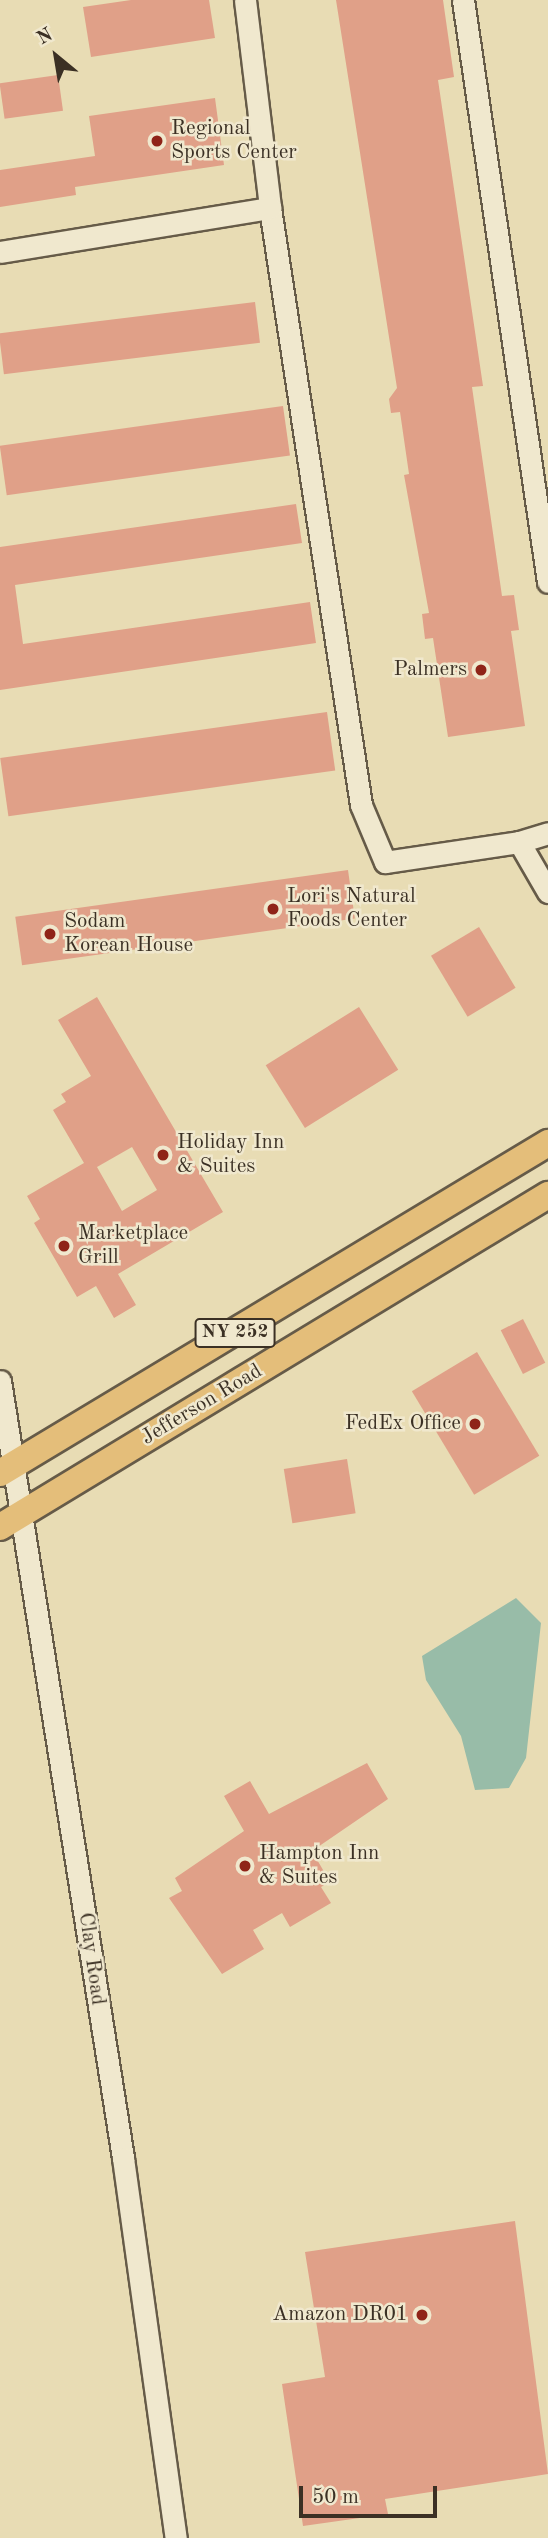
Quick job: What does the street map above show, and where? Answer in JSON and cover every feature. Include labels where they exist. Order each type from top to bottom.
[{"type":"main road","name":"NY 252","points":[[7,1469],[548,1143]]},
{"type":"main road","name":"Jefferson Road","points":[[10,1521],[548,1195]]},
{"type":"street","points":[[245,0],[270,208],[361,805],[386,862],[519,842],[548,832]]},
{"type":"street","points":[[463,0],[548,582]]},
{"type":"street","points":[[0,252],[270,208]]},
{"type":"street","points":[[519,842],[548,892]]},
{"type":"street","name":"Clay Road","points":[[0,1381],[10,1521],[123,2158],[176,2538]]},
{"type":"shaded area","points":[[516,1598],[541,1623],[526,1758],[509,1788],[475,1790],[461,1736],[426,1680],[422,1656]]},
{"type":"building","points":[[131,0],[209,0],[215,38],[91,57],[83,7]]},
{"type":"building","points":[[336,0],[443,0],[454,77],[438,80],[483,386],[472,387],[502,596],[514,595],[519,630],[511,631],[525,726],[448,737],[433,638],[425,639],[422,614],[429,613],[404,475],[409,474],[400,412],[391,413],[389,399],[397,388]]},
{"type":"building","points":[[58,75],[63,111],[5,119],[0,83]]},
{"type":"building","name":"Regional Sports Center","points":[[215,98],[224,165],[75,187],[76,195],[0,207],[0,170],[95,156],[89,116]]},
{"type":"building","points":[[255,302],[260,343],[4,374],[0,333]]},
{"type":"building","points":[[283,406],[290,456],[7,495],[0,446]]},
{"type":"building","points":[[296,504],[302,543],[15,585],[23,644],[310,602],[316,643],[0,690],[0,547]]},
{"type":"building","points":[[327,712],[335,770],[8,816],[0,758]]},
{"type":"building","points":[[348,870],[355,919],[22,965],[15,917]]},
{"type":"building","points":[[479,927],[516,988],[468,1017],[431,956]]},
{"type":"building","name":"Holiday Inn & Suites","points":[[97,997],[223,1212],[118,1274],[136,1305],[114,1318],[96,1286],[77,1297],[34,1223],[40,1219],[27,1196],[84,1163],[53,1110],[66,1102],[61,1094],[91,1076],[58,1020]],"holes":[[[132,1147],[157,1190],[122,1211],[97,1167]]]},
{"type":"building","points":[[359,1007],[398,1070],[305,1128],[266,1065]]},
{"type":"building","points":[[523,1319],[545,1363],[523,1374],[501,1330]]},
{"type":"building","name":"FedEx Office","points":[[477,1352],[539,1456],[474,1495],[412,1391]]},
{"type":"building","points":[[347,1459],[356,1513],[292,1523],[284,1469]]},
{"type":"building","name":"Hampton Inn & Suites","points":[[367,1763],[388,1799],[312,1851],[330,1882],[321,1887],[331,1903],[290,1927],[282,1913],[253,1930],[264,1949],[222,1974],[169,1898],[182,1891],[175,1878],[244,1831],[224,1796],[250,1781],[269,1814]]},
{"type":"building","name":"Amazon DR01","points":[[515,2221],[548,2474],[385,2499],[388,2514],[303,2526],[282,2384],[325,2377],[305,2252]]},
{"type":"place","name":"Regional Sports Center","points":[[157,141]]},
{"type":"place","name":"Palmers","points":[[481,670]]},
{"type":"place","name":"Lori's Natural Foods Center","points":[[273,909]]},
{"type":"place","name":"Sodam Korean House","points":[[50,934]]},
{"type":"place","name":"Holiday Inn & Suites","points":[[163,1155]]},
{"type":"place","name":"Marketplace Grill","points":[[64,1246]]},
{"type":"place","name":"FedEx Office","points":[[475,1424]]},
{"type":"place","name":"Hampton Inn & Suites","points":[[245,1866]]},
{"type":"place","name":"Amazon DR01","points":[[422,2315]]}]
